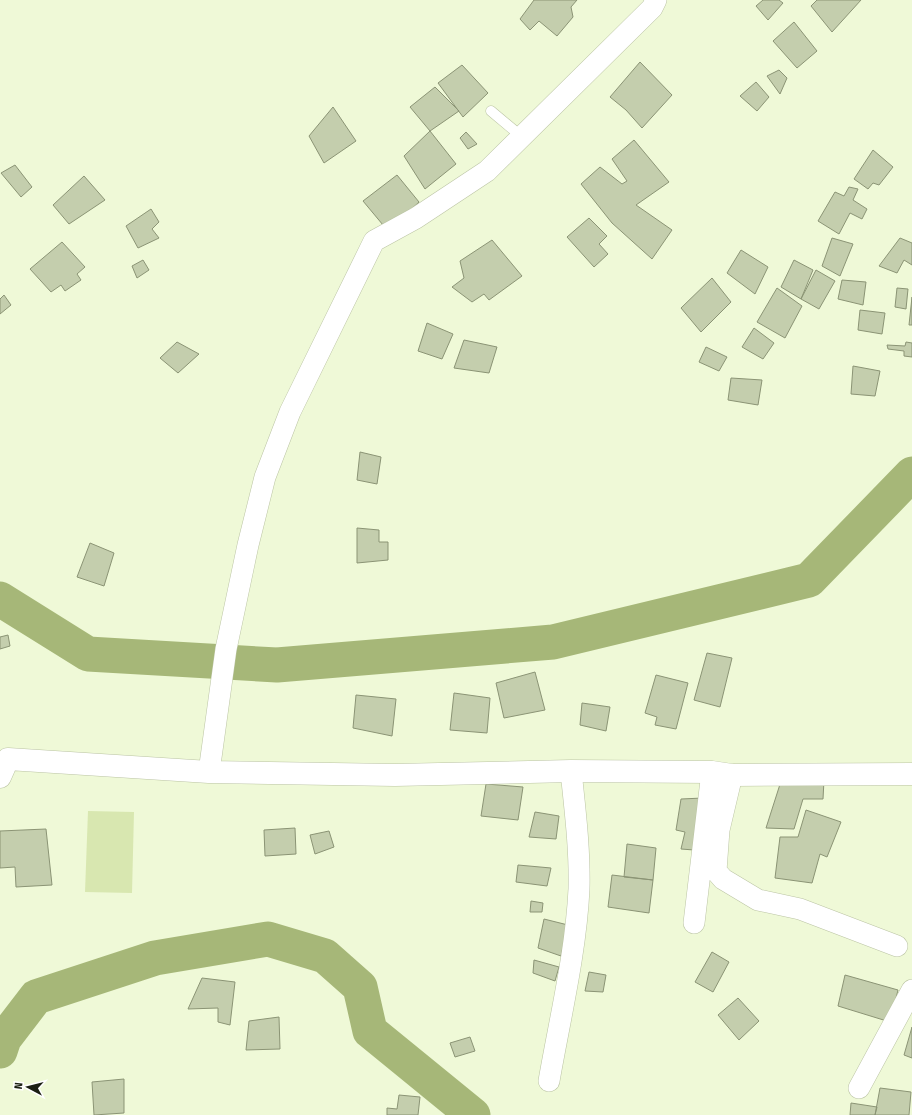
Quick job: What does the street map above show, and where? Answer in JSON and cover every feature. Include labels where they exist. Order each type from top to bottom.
[{"type":"street","points":[[209,772],[226,650],[248,545],[266,477],[290,412],[374,241],[416,218],[487,171],[652,8],[656,0]]},
{"type":"street","points":[[3,765],[209,772],[395,775],[571,771],[722,774],[912,774]]},
{"type":"street","points":[[549,1081],[574,931],[579,888],[577,827],[571,771]]},
{"type":"street","points":[[694,923],[722,774]]},
{"type":"street","points":[[722,774],[716,871],[723,879],[758,900],[800,910],[898,946]]},
{"type":"street","points":[[860,1088],[912,990]]},
{"type":"lane","points":[[491,111],[522,137]]},
{"type":"green space","points":[[88,811],[134,812],[132,893],[85,892]]},
{"type":"building","points":[[534,0],[577,0],[571,7],[573,17],[557,36],[539,21],[530,30],[520,19]]},
{"type":"building","points":[[763,0],[779,0],[783,3],[768,20],[756,6]]},
{"type":"building","points":[[817,0],[861,0],[832,32],[811,6]]},
{"type":"building","points":[[794,22],[817,51],[797,68],[773,41]]},
{"type":"building","points":[[640,62],[672,95],[642,128],[626,110],[610,97]]},
{"type":"building","points":[[462,65],[488,93],[463,117],[438,83]]},
{"type":"building","points":[[779,70],[787,78],[780,94],[767,76]]},
{"type":"building","points":[[756,82],[769,97],[757,111],[740,96]]},
{"type":"building","points":[[435,87],[459,111],[430,131],[410,107]]},
{"type":"building","points":[[333,107],[356,141],[324,163],[309,136]]},
{"type":"building","points":[[430,131],[456,164],[425,189],[404,156]]},
{"type":"building","points":[[466,132],[477,144],[468,149],[460,138]]},
{"type":"building","points":[[634,140],[669,182],[636,205],[672,230],[652,259],[612,223],[581,184],[600,167],[622,184],[627,181],[612,159]]},
{"type":"building","points":[[873,150],[893,167],[879,185],[873,183],[868,189],[854,179]]},
{"type":"building","points":[[15,165],[32,187],[21,197],[1,173]]},
{"type":"building","points":[[397,175],[419,202],[388,231],[363,201]]},
{"type":"building","points":[[84,176],[105,200],[69,224],[53,205]]},
{"type":"building","points":[[849,187],[858,189],[853,200],[867,209],[862,219],[850,213],[839,234],[818,221],[835,192],[844,196]]},
{"type":"building","points":[[151,209],[159,222],[152,229],[159,238],[138,248],[126,226]]},
{"type":"building","points":[[589,218],[607,236],[599,244],[608,254],[594,267],[567,237]]},
{"type":"building","points":[[832,238],[853,244],[840,276],[822,266]]},
{"type":"building","points":[[900,238],[912,243],[912,265],[904,260],[897,273],[879,266]]},
{"type":"building","points":[[492,240],[522,276],[489,300],[484,294],[472,302],[452,287],[464,278],[460,261]]},
{"type":"building","points":[[62,242],[85,267],[77,274],[81,280],[65,291],[61,285],[51,292],[30,269]]},
{"type":"building","points":[[741,250],[768,267],[755,294],[727,273]]},
{"type":"building","points":[[143,260],[149,270],[137,278],[132,266]]},
{"type":"building","points":[[794,260],[813,270],[801,299],[781,287]]},
{"type":"building","points":[[816,270],[835,281],[819,309],[801,299]]},
{"type":"building","points":[[712,278],[731,302],[701,332],[681,308]]},
{"type":"building","points":[[842,280],[866,282],[863,305],[838,299]]},
{"type":"building","points":[[777,288],[802,306],[785,338],[757,322]]},
{"type":"building","points":[[897,288],[908,289],[906,309],[895,307]]},
{"type":"building","points":[[4,295],[11,305],[0,314],[0,299]]},
{"type":"building","points":[[912,297],[912,325],[909,325]]},
{"type":"building","points":[[860,310],[885,313],[882,334],[858,330]]},
{"type":"building","points":[[427,323],[453,334],[442,359],[418,351]]},
{"type":"building","points":[[754,328],[774,343],[763,359],[742,347]]},
{"type":"building","points":[[464,340],[497,347],[489,373],[454,368]]},
{"type":"building","points":[[177,342],[199,354],[178,373],[160,358]]},
{"type":"building","points":[[906,342],[912,343],[912,357],[904,356],[904,351],[888,349],[887,345],[905,346]]},
{"type":"building","points":[[706,347],[727,357],[719,371],[699,362]]},
{"type":"building","points":[[853,366],[880,371],[875,396],[851,394]]},
{"type":"building","points":[[731,378],[762,380],[758,405],[728,400]]},
{"type":"building","points":[[360,452],[381,457],[377,484],[357,480]]},
{"type":"building","points":[[357,528],[379,530],[379,542],[388,542],[388,560],[357,563]]},
{"type":"building","points":[[90,543],[114,553],[104,586],[77,577]]},
{"type":"building","points":[[8,635],[10,646],[0,649],[0,637]]},
{"type":"building","points":[[707,653],[732,658],[720,707],[694,700]]},
{"type":"building","points":[[535,672],[545,710],[504,718],[496,683]]},
{"type":"building","points":[[656,675],[688,683],[676,729],[655,725],[657,717],[645,713]]},
{"type":"building","points":[[454,693],[490,698],[487,733],[450,730]]},
{"type":"building","points":[[356,695],[396,699],[392,736],[353,728]]},
{"type":"building","points":[[582,703],[610,707],[606,731],[580,725]]},
{"type":"building","points":[[782,778],[824,780],[823,799],[803,799],[794,829],[766,828]]},
{"type":"building","points":[[486,784],[523,787],[518,820],[481,816]]},
{"type":"building","points":[[703,798],[694,850],[681,849],[685,832],[676,830],[681,799]]},
{"type":"building","points":[[806,810],[841,822],[827,857],[820,854],[812,883],[775,878],[780,837],[798,837]]},
{"type":"building","points":[[535,812],[559,816],[556,839],[529,837]]},
{"type":"building","points":[[295,828],[296,854],[265,856],[264,830]]},
{"type":"building","points":[[46,829],[52,885],[16,887],[15,867],[0,868],[0,831]]},
{"type":"building","points":[[329,831],[334,847],[315,854],[310,835]]},
{"type":"building","points":[[627,844],[656,848],[653,880],[624,877]]},
{"type":"building","points":[[518,865],[551,868],[547,886],[516,882]]},
{"type":"building","points":[[612,875],[653,880],[649,913],[608,907]]},
{"type":"building","points":[[531,901],[543,903],[542,912],[530,912]]},
{"type":"building","points":[[544,919],[568,925],[561,956],[538,948]]},
{"type":"building","points":[[712,952],[729,962],[713,992],[695,982]]},
{"type":"building","points":[[534,960],[559,967],[555,981],[533,973]]},
{"type":"building","points":[[589,972],[606,975],[603,992],[585,991]]},
{"type":"building","points":[[845,975],[898,990],[890,1022],[838,1006]]},
{"type":"building","points":[[202,978],[235,982],[230,1025],[218,1022],[218,1008],[188,1009]]},
{"type":"building","points":[[738,998],[759,1021],[739,1040],[718,1015]]},
{"type":"building","points":[[279,1017],[280,1049],[246,1050],[249,1021]]},
{"type":"building","points":[[912,1027],[912,1058],[904,1055]]},
{"type":"building","points":[[470,1037],[475,1051],[455,1057],[450,1043]]},
{"type":"building","points":[[124,1079],[124,1113],[94,1115],[92,1082]]},
{"type":"building","points":[[880,1088],[911,1092],[909,1115],[875,1115]]},
{"type":"building","points":[[399,1095],[420,1097],[418,1115],[387,1115],[387,1108],[397,1109]]},
{"type":"building","points":[[851,1103],[877,1107],[875,1115],[850,1115]]},
{"type":"waterway","points":[[0,599],[88,654],[277,665],[553,642],[809,580],[912,474]]},
{"type":"waterway","points":[[0,1051],[4,1039],[36,997],[155,958],[268,939],[325,956],[360,987],[370,1031],[473,1115]]}]
